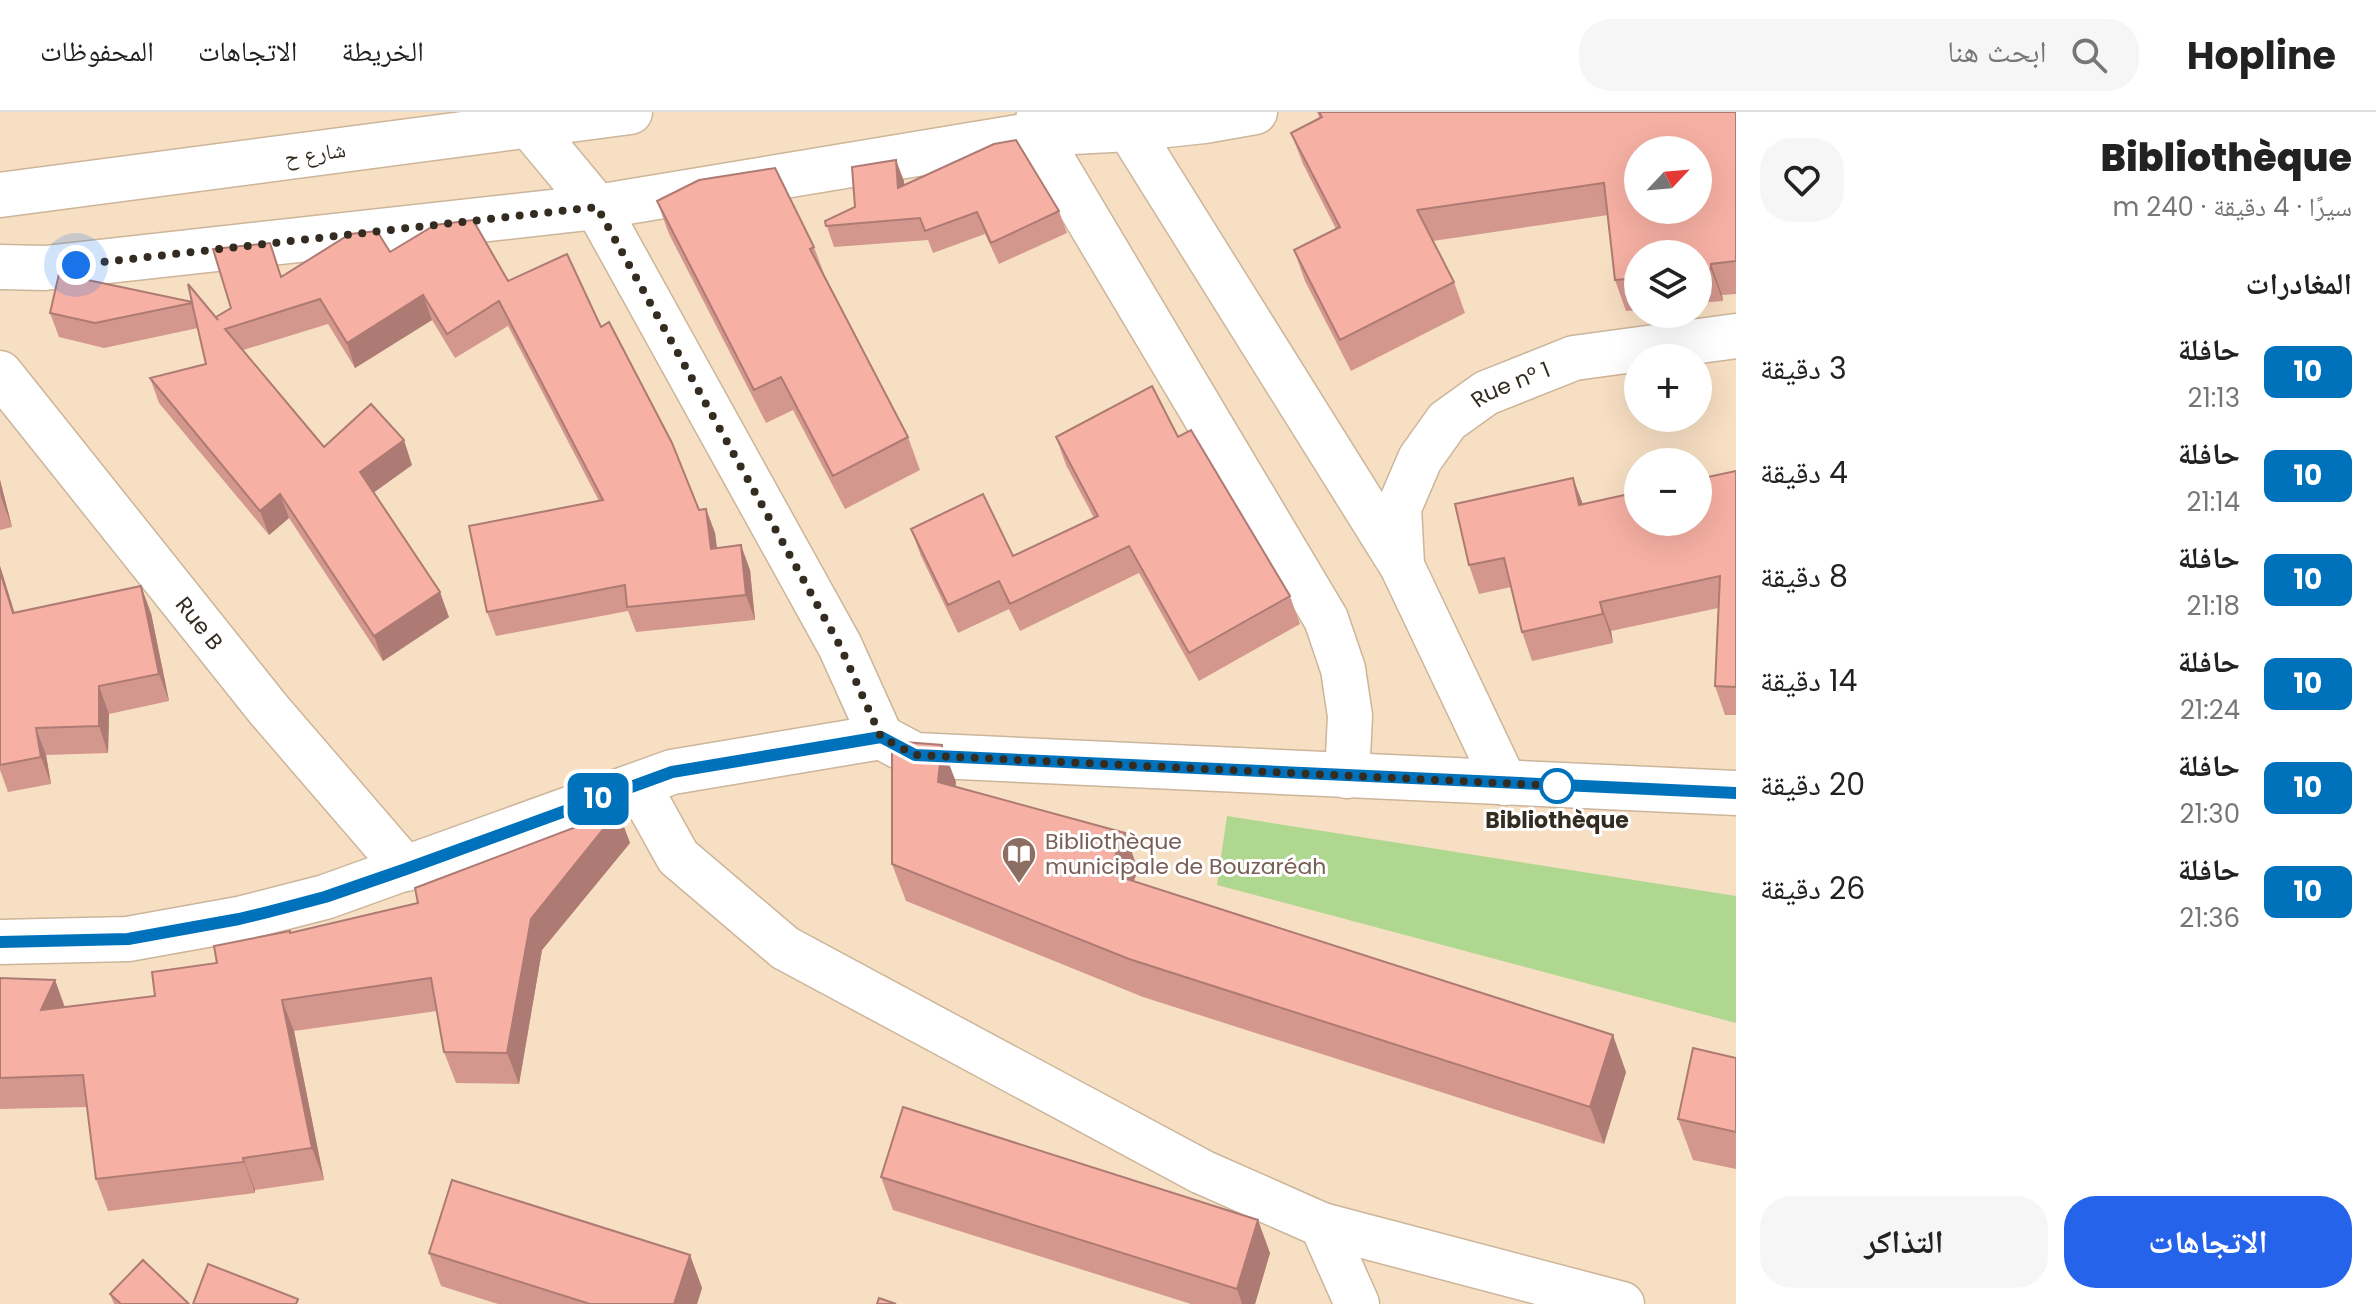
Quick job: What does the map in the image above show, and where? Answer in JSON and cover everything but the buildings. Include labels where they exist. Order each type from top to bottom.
[{"type":"street","name":"شارع ح","points":[[0,195],[524,118],[630,112]]},
{"type":"street","points":[[0,267],[45,268],[597,207],[1038,123],[1204,121],[1255,112]]},
{"type":"street","points":[[524,118],[597,207],[840,646],[881,737]]},
{"type":"street","points":[[1129,120],[1402,566],[1505,783]]},
{"type":"street","points":[[1038,123],[1326,619],[1343,669],[1348,700],[1347,776]]},
{"type":"street","name":"Rue n° 1","points":[[1402,566],[1399,508],[1420,459],[1447,421],[1486,393],[1574,358],[1736,336]]},
{"type":"street","name":"Rue B","points":[[0,373],[269,710],[406,869]]},
{"type":"street","points":[[0,942],[128,939],[239,919],[325,897],[672,772],[881,737],[915,755],[1736,793]]},
{"type":"street","points":[[638,785],[678,857],[785,948],[1202,1172],[1322,1225],[1622,1304]]},
{"type":"street","points":[[1322,1225],[1357,1304]]},
{"type":"green space","points":[[1227,816],[1736,896],[1736,1023],[1217,885]]},
{"type":"bus line","name":"10","points":[[0,942],[128,939],[239,919],[325,897],[672,772],[881,737],[915,755],[1736,793]]},
{"type":"place","name":"Bibliothèque","points":[[1557,786]]},
{"type":"place","name":"Bibliothèque municipale de Bouzaréah","points":[[1019,885]]},
{"type":"route","points":[[76,265],[597,207],[840,646],[881,737],[915,755],[1562,786],[1557,786]]}]
